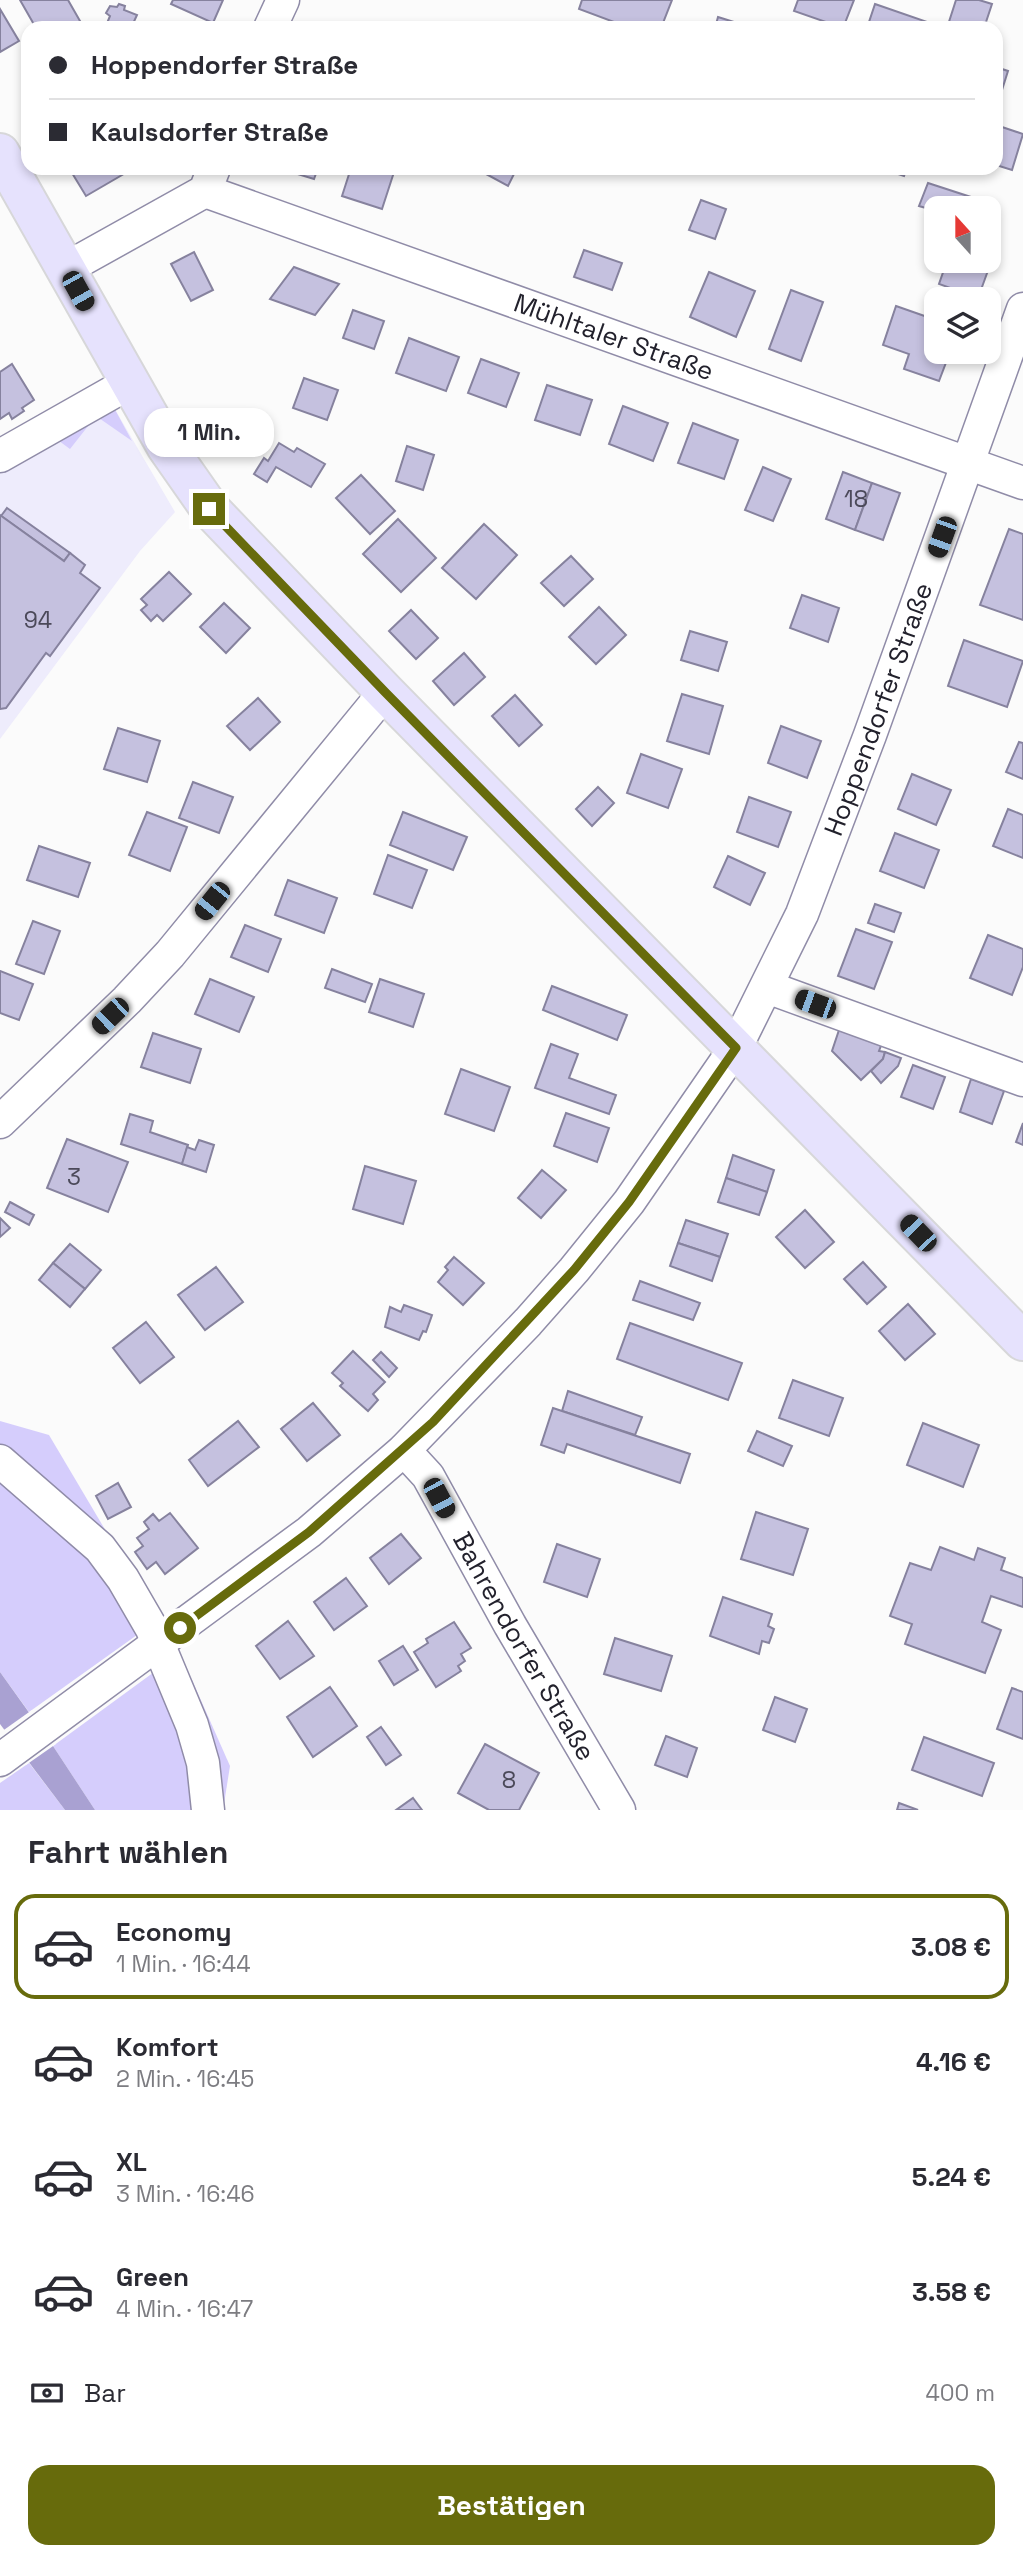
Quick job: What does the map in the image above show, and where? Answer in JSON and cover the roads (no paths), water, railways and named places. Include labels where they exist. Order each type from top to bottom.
[{"type":"main road","points":[[0,153],[128,383],[166,446],[209,509],[385,692],[1023,1341]]},
{"type":"street","points":[[274,21],[284,0]]},
{"type":"street","points":[[65,269],[210,180]]},
{"type":"street","name":"Mühltaler Straße","points":[[210,180],[1023,483]]},
{"type":"street","name":"Hoppendorfer Straße","points":[[0,1760],[309,1532],[404,1450],[528,1322],[629,1202],[736,1048],[802,914],[1023,309]]},
{"type":"street","points":[[0,456],[128,383]]},
{"type":"street","points":[[0,1122],[127,1000],[170,954],[385,692]]},
{"type":"street","points":[[767,987],[1023,1080]]},
{"type":"street","name":"Bahrendorfer Straße","points":[[404,1450],[428,1476],[510,1625],[618,1810]]},
{"type":"street","points":[[0,1461],[100,1548],[123,1579],[152,1629],[192,1725],[202,1763],[208,1810]]}]
